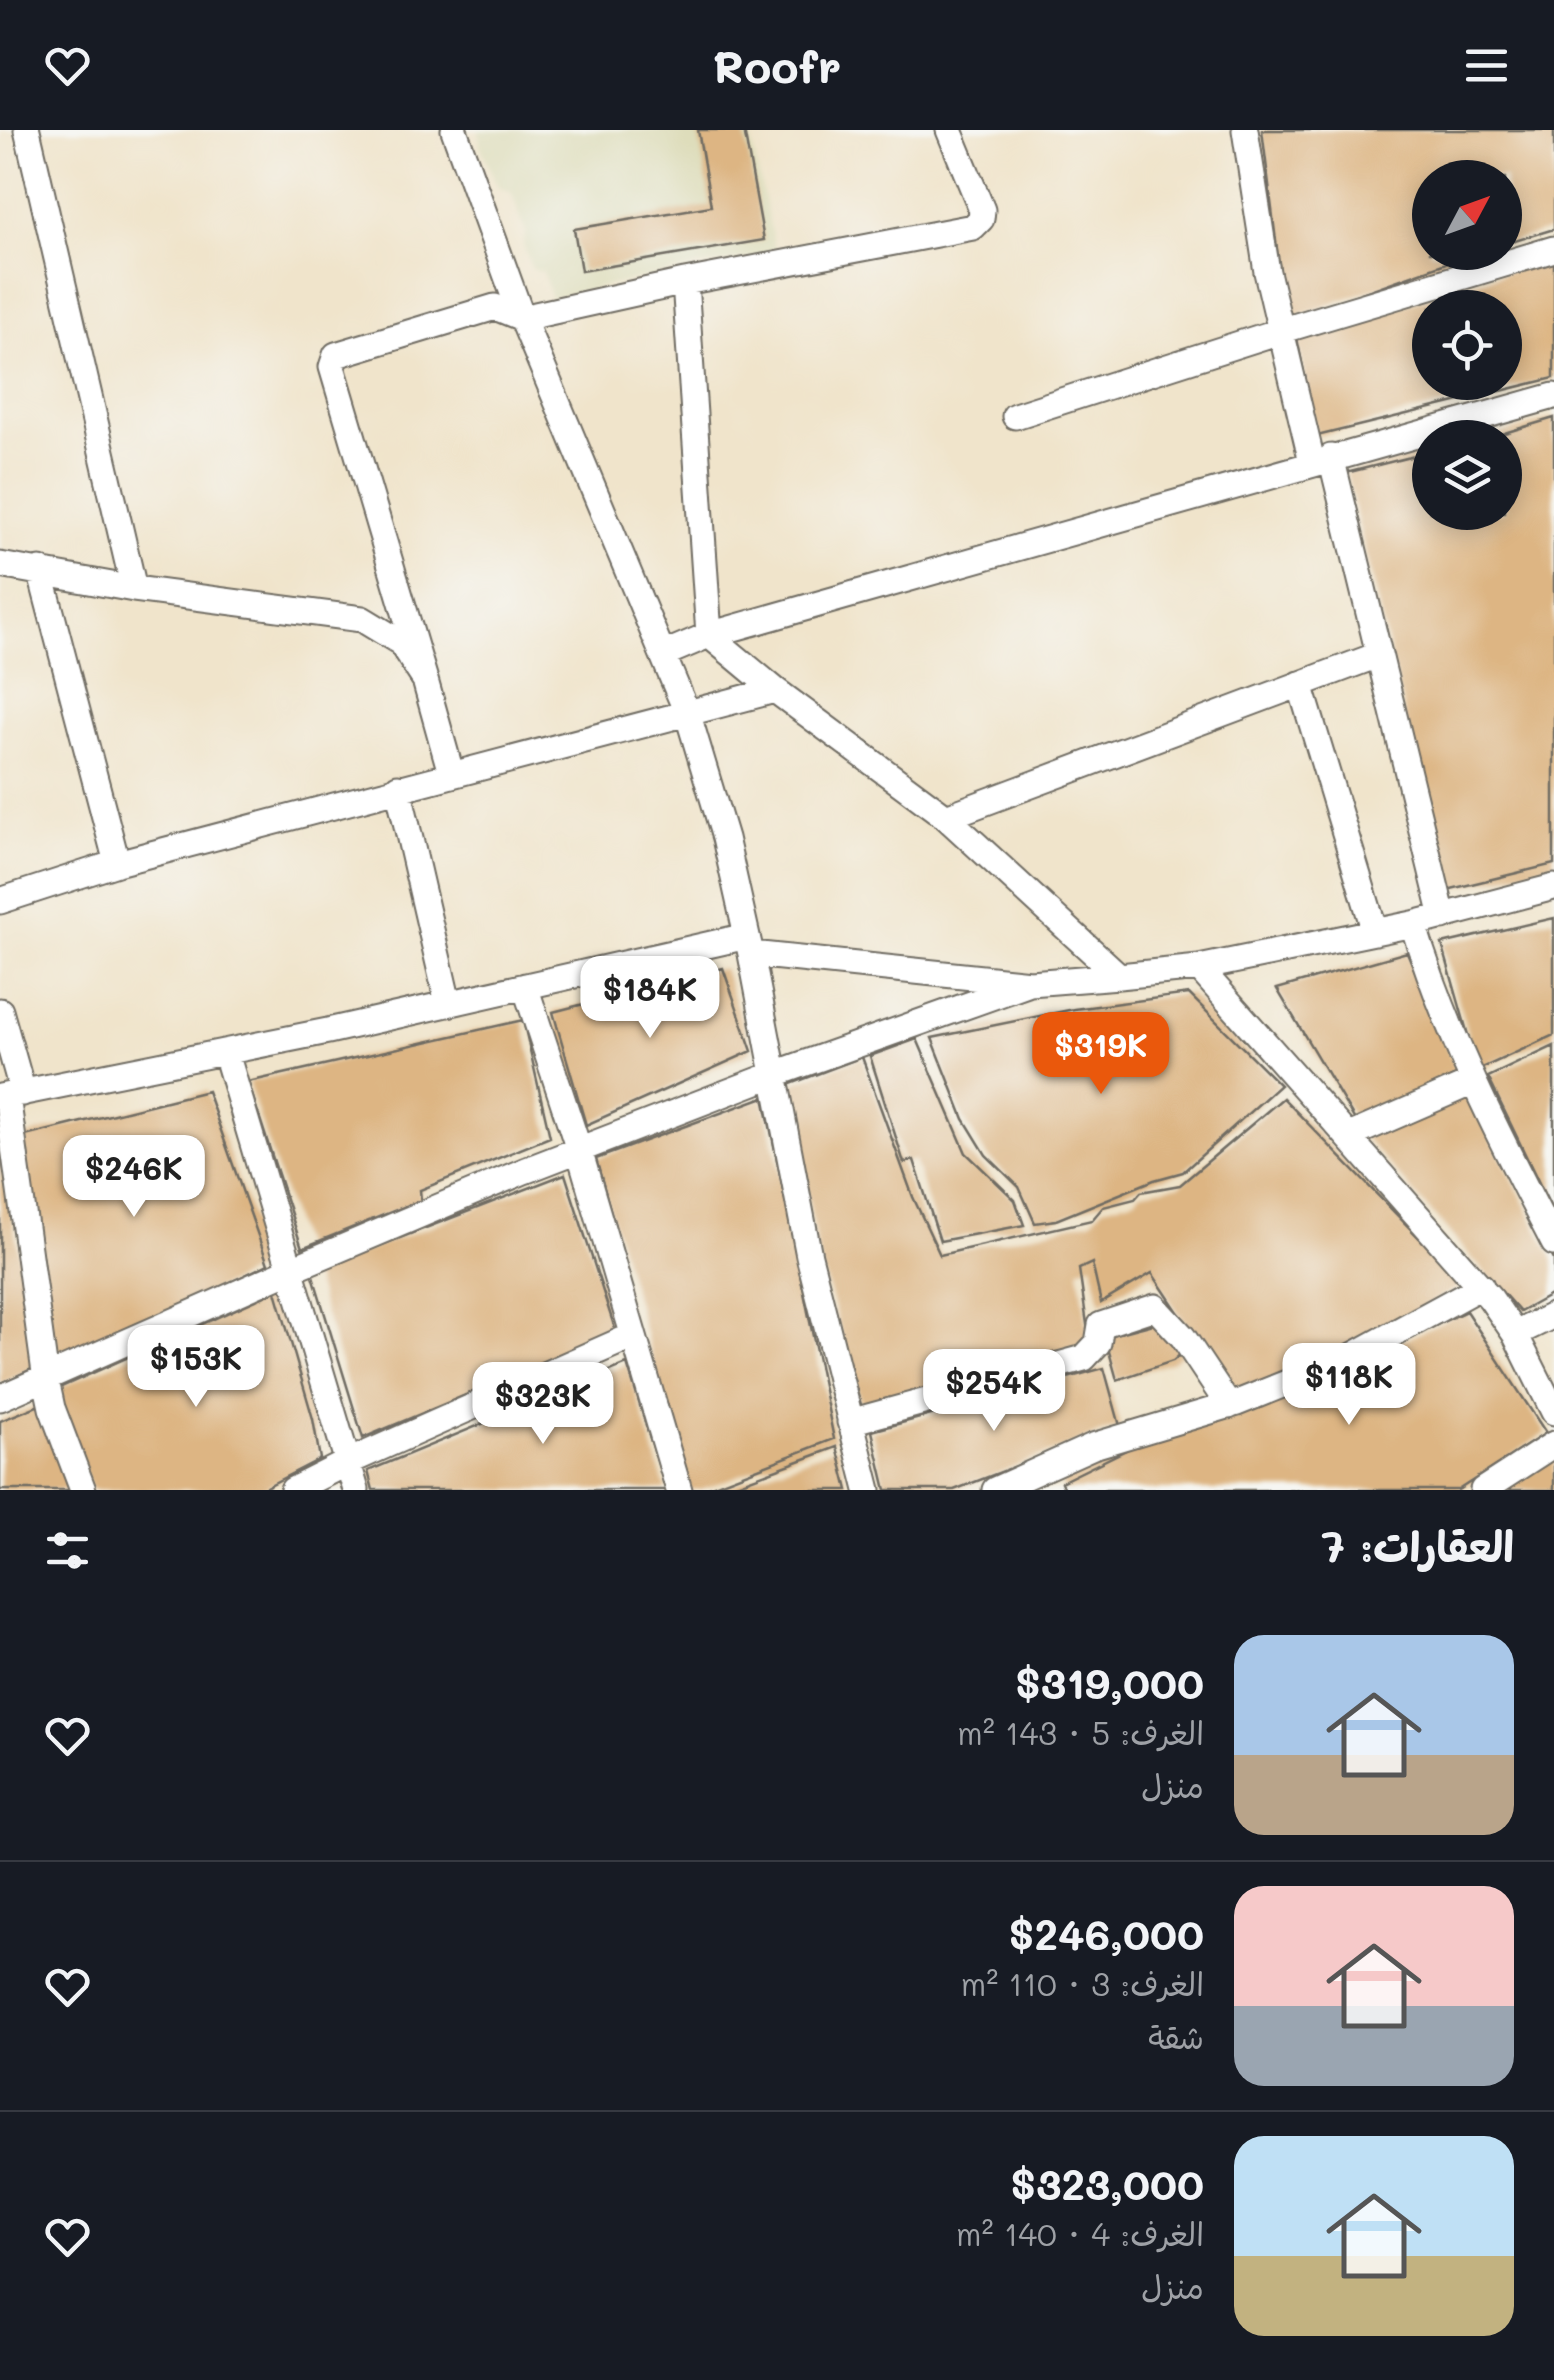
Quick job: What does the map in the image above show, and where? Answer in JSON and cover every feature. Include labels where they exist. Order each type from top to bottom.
[{"type":"street","points":[[28,130],[134,589]]},
{"type":"street","points":[[454,130],[522,318],[688,715],[725,838],[809,1256],[868,1490]]},
{"type":"street","points":[[451,773],[332,362],[336,354],[495,307],[522,318],[973,226],[981,218],[982,210],[949,130]]},
{"type":"street","points":[[1244,130],[1256,215],[1280,331],[1378,655],[1443,917]]},
{"type":"street","points":[[1015,416],[1554,249]]},
{"type":"street","points":[[685,282],[710,635],[775,690],[946,817],[1119,976]]},
{"type":"street","points":[[664,654],[710,635],[1554,396]]},
{"type":"street","points":[[0,565],[134,589],[362,619],[400,642],[425,680]]},
{"type":"street","points":[[40,570],[117,863]]},
{"type":"street","points":[[946,817],[1378,655]]},
{"type":"street","points":[[1300,684],[1375,932]]},
{"type":"street","points":[[0,901],[117,863],[775,690]]},
{"type":"street","points":[[398,787],[448,1003]]},
{"type":"street","points":[[10,1095],[226,1053],[526,986],[749,945],[1030,983],[1199,968],[1414,924],[1554,887]]},
{"type":"street","points":[[1414,924],[1433,988],[1473,1082],[1554,1243]]},
{"type":"street","points":[[1199,968],[1480,1286],[1515,1334],[1554,1412]]},
{"type":"street","points":[[0,1398],[292,1269],[579,1150],[775,1074],[1030,983]]},
{"type":"street","points":[[526,986],[579,1150],[679,1490]]},
{"type":"street","points":[[0,1011],[46,1380],[52,1408],[83,1490]]},
{"type":"street","points":[[226,1053],[356,1490]]},
{"type":"street","points":[[1349,1136],[1473,1082]]},
{"type":"street","points":[[994,1490],[1093,1446],[1229,1406],[1348,1359],[1480,1286]]},
{"type":"street","points":[[850,1422],[1084,1358],[1098,1343],[1101,1326],[1148,1307],[1159,1310],[1183,1337],[1229,1406]]},
{"type":"street","points":[[1515,1334],[1554,1315]]},
{"type":"street","points":[[293,1490],[632,1336]]},
{"type":"street","points":[[1483,1490],[1554,1444]]},
{"type":"shaded area","points":[[479,130],[749,130],[776,254],[551,298],[543,272],[532,269],[523,244],[526,232],[512,193],[498,187],[480,145]]},
{"type":"building","points":[[698,130],[744,130],[764,240],[581,271],[574,229],[711,206]]},
{"type":"building","points":[[1262,130],[1554,130],[1554,229],[1522,239],[1522,160],[1412,160],[1412,270],[1426,270],[1286,320]]},
{"type":"building","points":[[1554,258],[1554,378],[1522,386],[1522,290],[1451,290]]},
{"type":"building","points":[[1412,302],[1412,400],[1464,400],[1317,436],[1297,338]]},
{"type":"building","points":[[1554,418],[1554,864],[1447,890],[1346,473],[1412,456],[1412,530],[1522,530],[1522,428]]},
{"type":"building","points":[[1554,918],[1554,1035],[1478,1070],[1442,944]]},
{"type":"building","points":[[1407,952],[1458,1074],[1356,1122],[1277,989]]},
{"type":"building","points":[[723,968],[752,1051],[586,1125],[553,1012]]},
{"type":"building","points":[[1189,994],[1280,1085],[1183,1172],[1056,1220],[1035,1223],[1019,1187],[986,1155],[964,1119],[932,1038],[1074,1009]]},
{"type":"building","points":[[523,1020],[550,1137],[420,1190],[421,1200],[302,1248],[248,1082]]},
{"type":"building","points":[[917,1039],[966,1153],[1015,1200],[1024,1225],[940,1241],[914,1160],[904,1163],[870,1056]]},
{"type":"building","points":[[1554,1046],[1554,1214],[1488,1077]]},
{"type":"building","points":[[862,1057],[913,1197],[940,1255],[1092,1220],[1103,1207],[1135,1199],[1141,1192],[1180,1185],[1283,1098],[1464,1284],[1342,1353],[1234,1396],[1152,1273],[1101,1303],[1092,1263],[1079,1269],[1090,1345],[862,1408],[817,1249],[788,1085]]},
{"type":"building","points":[[207,1091],[268,1264],[52,1369],[21,1137]]},
{"type":"building","points":[[1467,1091],[1554,1260],[1554,1293],[1520,1312],[1364,1137]]},
{"type":"building","points":[[764,1097],[834,1439],[701,1490],[689,1490],[596,1159]]},
{"type":"building","points":[[0,1146],[38,1366],[0,1384]]},
{"type":"building","points":[[565,1174],[616,1332],[363,1438],[312,1272]]},
{"type":"building","points":[[276,1291],[313,1419],[320,1459],[260,1490],[92,1490],[50,1392]]},
{"type":"building","points":[[1466,1311],[1546,1433],[1458,1490],[1065,1490],[1061,1482],[1159,1434],[1291,1393]]},
{"type":"building","points":[[1161,1322],[1182,1353],[1173,1361],[1117,1380],[1105,1337]]},
{"type":"building","points":[[627,1364],[666,1490],[373,1490],[368,1471]]},
{"type":"building","points":[[1104,1368],[1120,1426],[954,1490],[886,1490],[872,1431]]},
{"type":"building","points":[[42,1404],[75,1490],[0,1490],[0,1421]]},
{"type":"building","points":[[837,1447],[848,1490],[720,1490]]},
{"type":"building","points":[[1554,1457],[1554,1490],[1502,1490]]}]
